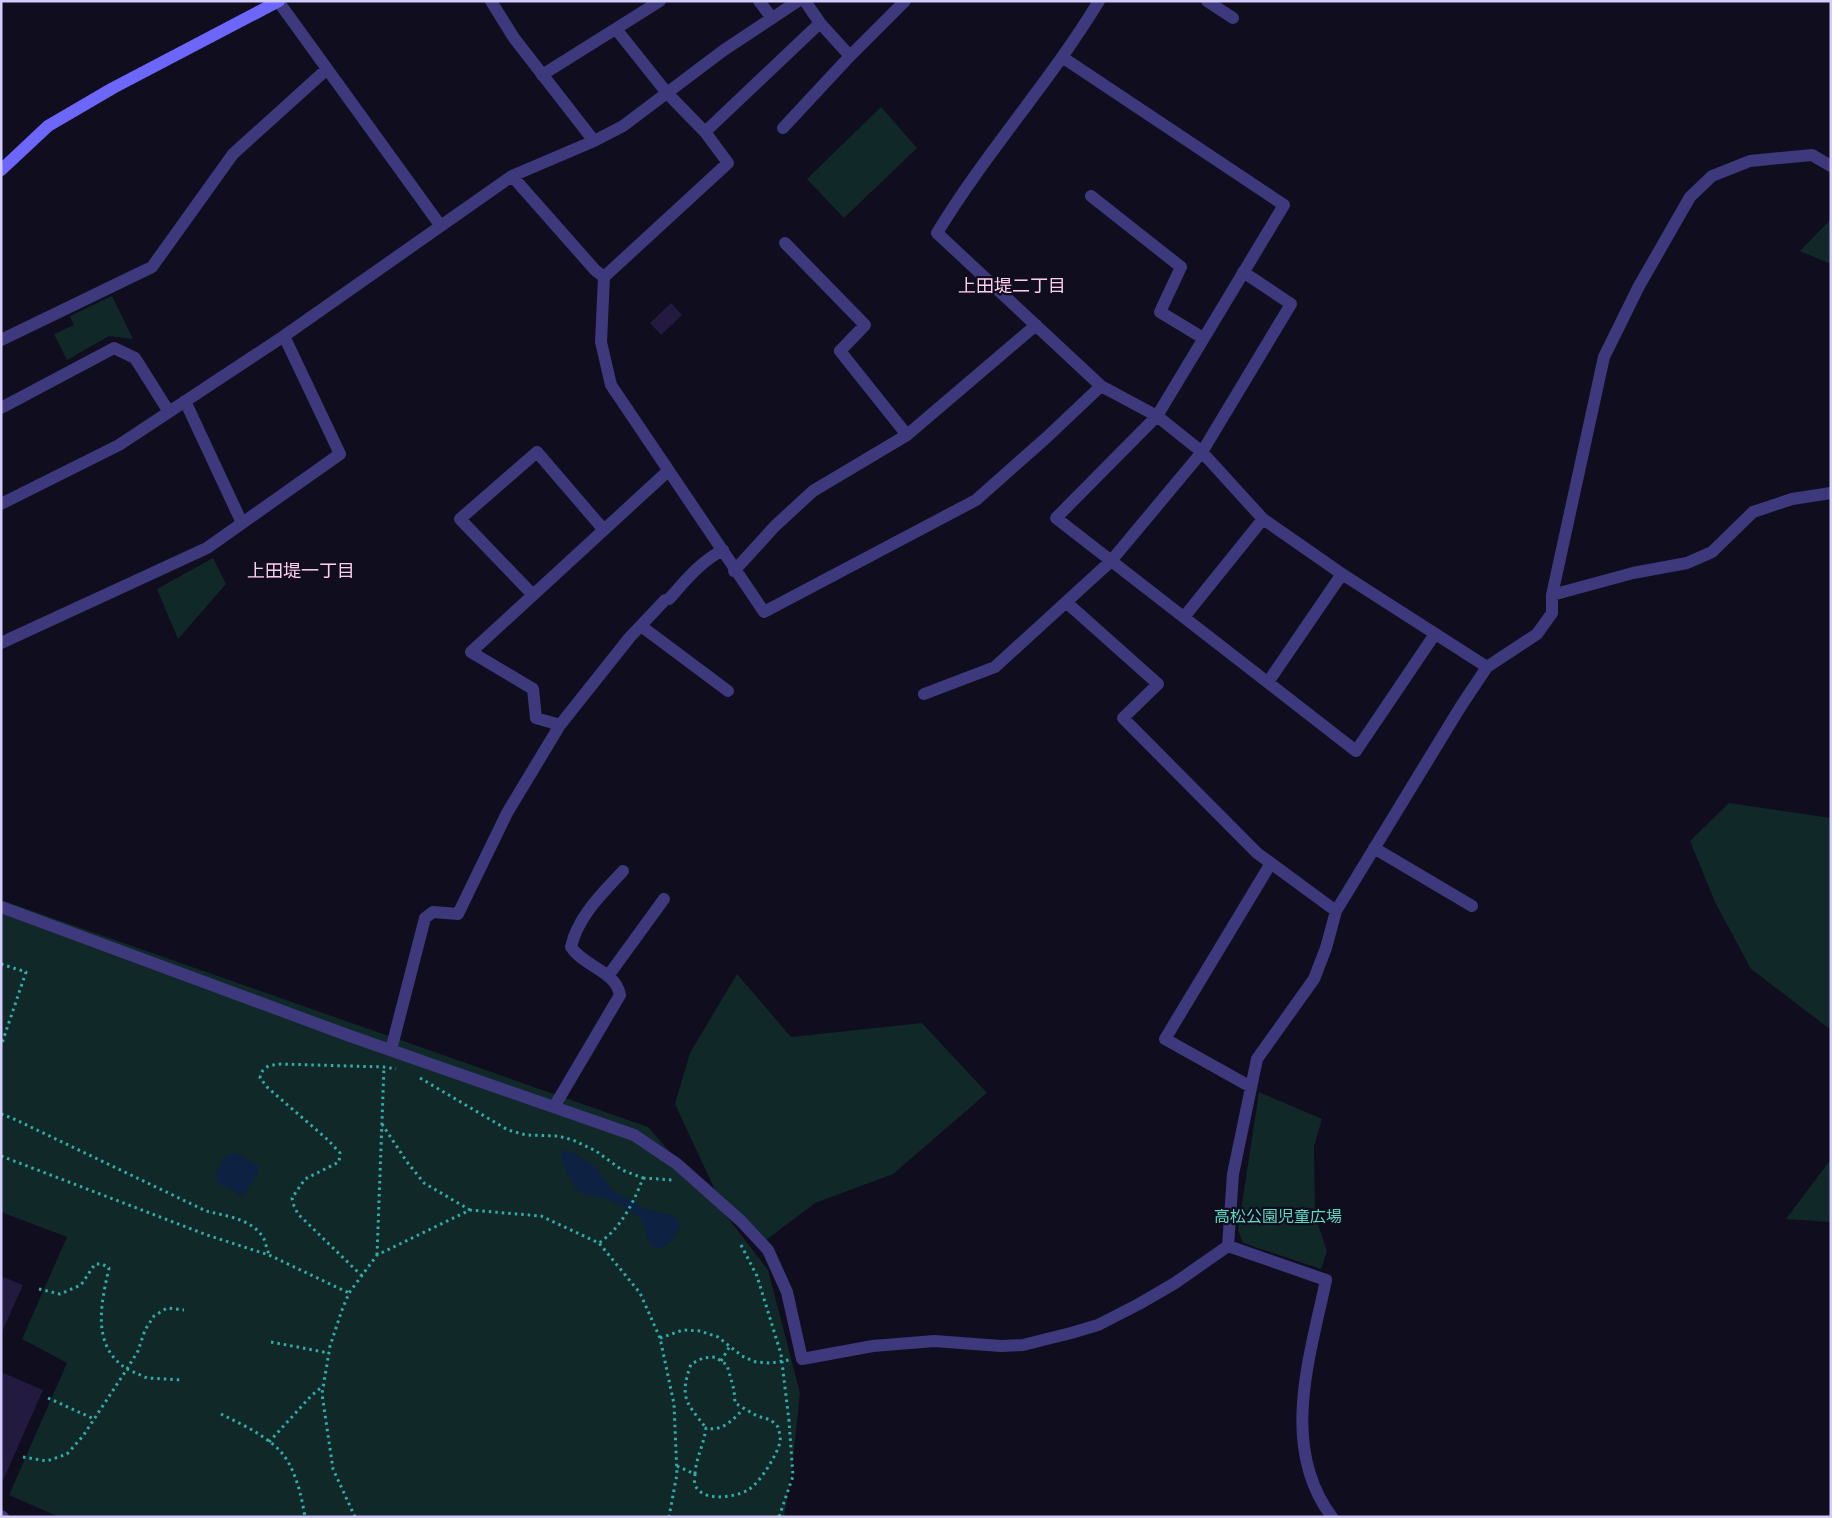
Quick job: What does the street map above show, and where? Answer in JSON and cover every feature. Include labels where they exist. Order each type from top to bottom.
[{"type":"street","points":[[1,170],[48,126],[113,88],[279,1],[440,225]]},
{"type":"street","points":[[491,1],[514,38],[594,141]]},
{"type":"street","points":[[542,75],[660,1]]},
{"type":"street","points":[[759,1],[772,18]]},
{"type":"street","points":[[1,504],[119,445],[284,336],[512,176],[594,141],[623,126],[724,50],[798,1]]},
{"type":"street","points":[[804,1],[820,23],[850,56]]},
{"type":"street","points":[[783,128],[850,56],[905,1]]},
{"type":"street","points":[[1099,1],[1082,29],[1011,125],[937,233],[1101,386],[1157,416],[1202,452],[1263,519],[1342,574],[1487,667]]},
{"type":"street","points":[[1207,1],[1233,18]]},
{"type":"street","points":[[705,132],[820,23]]},
{"type":"street","points":[[616,29],[667,93],[705,132],[728,163],[604,276],[601,342],[611,385],[723,550],[734,571],[764,612],[976,500],[1101,386]]},
{"type":"street","points":[[1062,57],[1284,205],[1157,416],[1056,518],[1356,751],[1435,634]]},
{"type":"street","points":[[1,340],[152,267],[233,154],[327,69]]},
{"type":"street","points":[[1228,1246],[1233,1174],[1257,1059],[1314,979],[1326,948],[1336,911],[1461,706],[1487,667],[1537,634],[1552,613],[1552,595],[1604,357],[1639,286],[1690,197],[1712,176],[1750,161],[1812,155],[1831,166]]},
{"type":"street","points":[[512,176],[595,270],[604,276]]},
{"type":"street","points":[[1091,196],[1181,267],[1160,312],[1203,338]]},
{"type":"street","points":[[786,243],[865,325],[840,351],[907,435]]},
{"type":"street","points":[[924,694],[995,667],[1111,561],[1202,452],[1291,304],[1243,272]]},
{"type":"street","points":[[734,571],[775,526],[813,491],[907,435],[1036,325]]},
{"type":"street","points":[[1,643],[206,548],[340,454],[284,336]]},
{"type":"street","points":[[1,408],[114,348],[135,358],[169,412]]},
{"type":"street","points":[[185,401],[242,523]]},
{"type":"street","points":[[533,596],[460,518],[537,452],[604,530]]},
{"type":"street","points":[[560,725],[536,718],[533,689],[471,652],[668,471]]},
{"type":"street","points":[[1552,595],[1633,573],[1687,563],[1712,552],[1753,512],[1792,499],[1831,493]]},
{"type":"street","points":[[1184,618],[1263,519]]},
{"type":"street","points":[[391,1050],[425,918],[433,912],[458,914],[507,813],[560,725],[630,637],[665,600],[669,599],[696,568],[723,550]]},
{"type":"street","points":[[1268,682],[1342,574]]},
{"type":"street","points":[[1066,602],[1158,684],[1123,718],[1257,853],[1336,911]]},
{"type":"street","points":[[641,626],[728,691]]},
{"type":"street","points":[[1374,848],[1472,906]]},
{"type":"street","points":[[1251,1087],[1165,1039],[1271,863]]},
{"type":"street","points":[[554,1107],[620,995],[619,987],[608,976],[575,954],[571,947],[572,940],[590,906],[622,871]]},
{"type":"street","points":[[608,976],[664,899]]},
{"type":"street","points":[[1,907],[391,1050],[634,1135],[677,1164],[741,1221],[768,1250],[787,1292],[802,1359],[873,1346],[934,1341],[1001,1346],[1023,1345],[1071,1333],[1098,1325],[1139,1304],[1175,1284],[1228,1246]]},
{"type":"street","points":[[1228,1246],[1326,1280],[1302,1397],[1302,1433],[1311,1477],[1324,1506],[1332,1517]]},
{"type":"path","points":[[1,964],[26,972],[1,1046]]},
{"type":"path","points":[[377,1255],[384,1062]]},
{"type":"path","points":[[362,1276],[298,1214],[292,1198],[305,1179],[339,1162],[340,1153],[328,1140],[268,1088],[260,1078],[261,1071],[268,1066],[280,1064],[384,1067],[401,1070]]},
{"type":"path","points":[[416,1075],[508,1130],[526,1135],[558,1136],[572,1140],[596,1150],[622,1170],[643,1178],[668,1179],[678,1182]]},
{"type":"path","points":[[1,1114],[206,1211],[251,1225],[263,1238],[269,1255]]},
{"type":"path","points":[[382,1123],[406,1162],[424,1183],[470,1210],[541,1216],[599,1243],[640,1292],[660,1338],[674,1404],[677,1474],[669,1517]]},
{"type":"path","points":[[1,1156],[207,1235],[269,1255],[349,1293]]},
{"type":"path","points":[[599,1243],[624,1217],[637,1194],[643,1178]]},
{"type":"path","points":[[355,1517],[333,1469],[322,1394],[329,1353],[342,1310],[349,1293],[377,1255],[470,1210]]},
{"type":"path","points":[[740,1244],[752,1264],[781,1354],[793,1476],[779,1517]]},
{"type":"path","points":[[40,1288],[60,1294],[81,1285],[94,1264],[102,1264],[109,1268],[100,1314],[104,1340],[116,1362],[147,1378],[183,1380]]},
{"type":"path","points":[[23,1457],[47,1461],[66,1454],[83,1436],[127,1369],[138,1351],[145,1330],[154,1316],[167,1308],[184,1310]]},
{"type":"path","points":[[660,1338],[683,1330],[700,1331],[718,1337],[742,1356],[756,1362],[771,1363],[781,1360]]},
{"type":"path","points":[[271,1342],[329,1353]]},
{"type":"path","points":[[721,1361],[730,1346]]},
{"type":"path","points":[[715,1356],[721,1361],[727,1365],[735,1403],[757,1416],[771,1420],[778,1427],[780,1440],[775,1453],[760,1478],[748,1490],[720,1498],[698,1489],[695,1484],[696,1464],[704,1443],[706,1428],[692,1411],[685,1393],[686,1379],[691,1364],[703,1358],[715,1356]]},
{"type":"path","points":[[269,1442],[311,1396],[324,1385]]},
{"type":"path","points":[[48,1398],[94,1419]]},
{"type":"path","points":[[706,1428],[718,1428],[726,1425],[743,1409]]},
{"type":"path","points":[[221,1414],[250,1429],[282,1454],[295,1479],[305,1517]]},
{"type":"path","points":[[677,1466],[695,1474]]},
{"type":"green space","points":[[881,107],[917,148],[844,218],[807,179]]},
{"type":"green space","points":[[1831,219],[1831,264],[1800,251]]},
{"type":"green space","points":[[112,296],[133,339],[109,336],[67,360],[54,334],[74,325],[70,316]]},
{"type":"green space","points":[[213,558],[226,584],[178,639],[157,589]]},
{"type":"green space","points":[[1729,803],[1831,818],[1831,1030],[1751,969],[1715,902],[1690,841]]},
{"type":"green space","points":[[1,900],[648,1127],[728,1218],[768,1270],[800,1393],[793,1460],[784,1517],[59,1517],[9,1495],[67,1363],[22,1339],[67,1237],[1,1212]]},
{"type":"green space","points":[[737,974],[791,1037],[922,1023],[987,1093],[893,1174],[815,1203],[758,1246],[715,1190],[675,1104],[690,1053]]},
{"type":"green space","name":"高松公園児童広場","points":[[1259,1092],[1322,1119],[1314,1146],[1315,1216],[1327,1251],[1321,1269],[1243,1243],[1238,1230]]},
{"type":"green space","points":[[1831,1159],[1831,1222],[1786,1219]]},
{"type":"water","points":[[565,1150],[579,1156],[596,1168],[617,1194],[632,1200],[642,1208],[675,1216],[680,1226],[669,1243],[666,1246],[655,1248],[648,1240],[644,1224],[634,1213],[625,1207],[600,1197],[587,1195],[577,1189],[570,1180],[564,1163],[561,1153]]},
{"type":"water","points":[[236,1153],[258,1166],[258,1173],[243,1196],[218,1183],[216,1175],[224,1157]]},
{"type":"building","points":[[671,303],[682,315],[661,335],[650,323]]},
{"type":"building","points":[[1,1276],[23,1285],[1,1334]]},
{"type":"building","points":[[1,1372],[43,1390],[1,1485]]},
{"type":"district","name":"上田堤二丁目","points":[[1012,285]]},
{"type":"district","name":"上田堤一丁目","points":[[301,570]]}]
